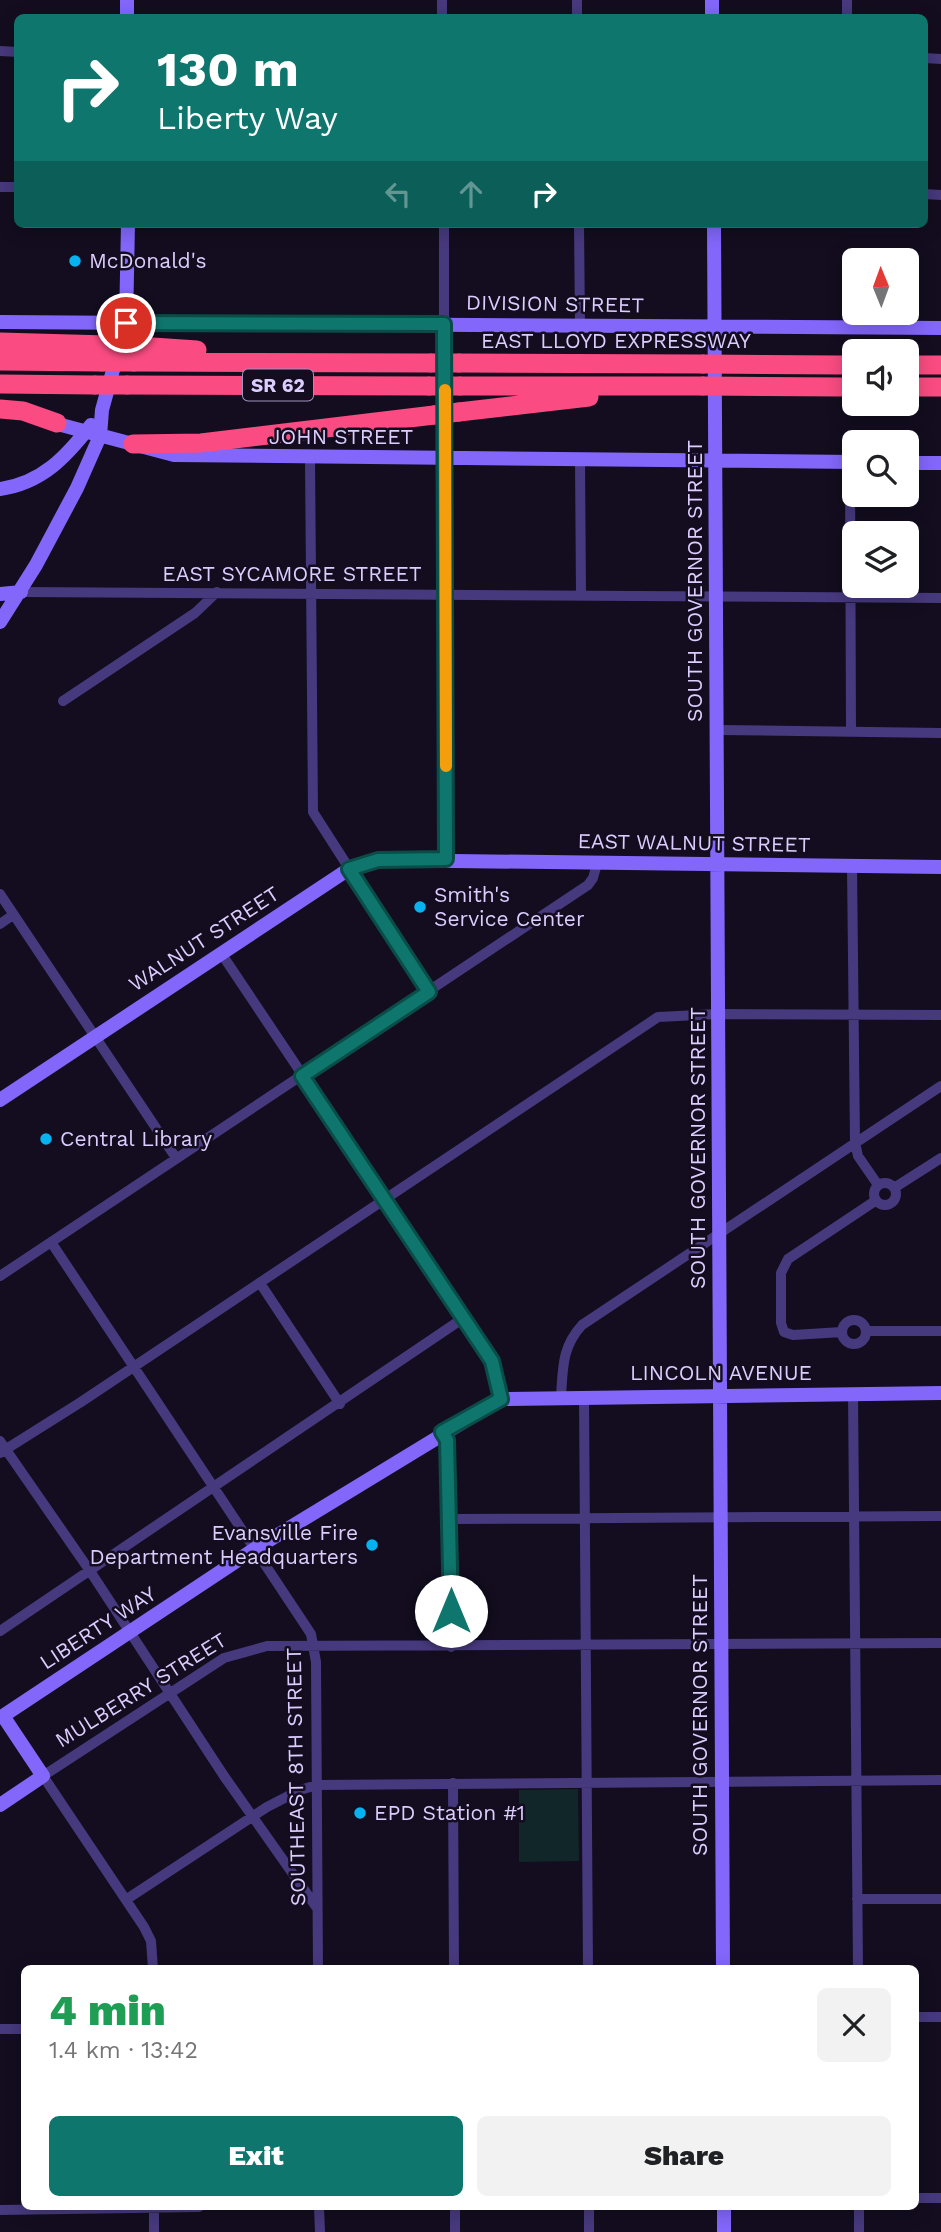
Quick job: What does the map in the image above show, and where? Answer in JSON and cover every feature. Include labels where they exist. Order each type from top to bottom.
[{"type":"highway","points":[[0,342],[104,353]]},
{"type":"highway","name":"EAST LLOYD EXPRESSWAY","points":[[0,362],[104,353],[317,362],[842,365]]},
{"type":"highway","points":[[919,365],[941,365]]},
{"type":"highway","name":"SR 62","points":[[0,384],[842,387]]},
{"type":"highway","points":[[133,444],[201,443],[695,386]]},
{"type":"highway","points":[[919,387],[941,387]]},
{"type":"highway","points":[[0,409],[23,411],[57,423]]},
{"type":"main road","points":[[0,622],[21,592],[77,488],[102,411],[126,323],[128,228]]},
{"type":"main road","name":"SOUTH GOVERNOR STREET","points":[[713,228],[723,1965]]},
{"type":"main road","name":"DIVISION STREET","points":[[0,322],[941,328]]},
{"type":"main road","points":[[444,324],[446,859]]},
{"type":"main road","name":"JOHN STREET","points":[[0,419],[57,423],[174,455],[310,459],[842,463]]},
{"type":"main road","points":[[0,489],[47,471],[93,434]]},
{"type":"main road","points":[[919,463],[941,463]]},
{"type":"main road","points":[[0,594],[21,592]]},
{"type":"main road","name":"WALNUT STREET","points":[[0,1100],[349,869],[378,860],[446,859]]},
{"type":"main road","name":"EAST WALNUT STREET","points":[[446,859],[718,866],[941,867]]},
{"type":"main road","name":"LINCOLN AVENUE","points":[[501,1399],[584,1395],[941,1393]]},
{"type":"main road","name":"LIBERTY WAY","points":[[1,1714],[442,1432],[501,1399]]},
{"type":"main road","points":[[1,1714],[43,1776]]},
{"type":"main road","name":"MULBERRY STREET","points":[[0,1805],[43,1776]]},
{"type":"main road","points":[[724,2210],[724,2232]]},
{"type":"street","points":[[444,228],[444,324]]},
{"type":"street","points":[[579,228],[580,326]]},
{"type":"street","points":[[310,459],[313,812],[429,992]]},
{"type":"street","points":[[580,460],[580,595]]},
{"type":"street","name":"EAST SYCAMORE STREET","points":[[21,592],[842,598]]},
{"type":"street","points":[[63,701],[195,613],[217,592]]},
{"type":"street","points":[[851,598],[851,732]]},
{"type":"street","name":"EAST SYCAMORE STREET","points":[[919,598],[941,598]]},
{"type":"street","points":[[718,730],[941,733]]},
{"type":"street","points":[[0,1276],[588,884],[597,864]]},
{"type":"street","points":[[852,866],[855,1142],[858,1156],[878,1185]]},
{"type":"street","points":[[0,894],[176,1158]]},
{"type":"street","points":[[0,924],[13,915]]},
{"type":"street","points":[[221,953],[465,1317],[492,1361],[501,1399]]},
{"type":"street","points":[[318,1909],[169,1693],[90,1571],[2,1448],[134,1367],[658,1017],[718,1013],[941,1015]]},
{"type":"street","points":[[561,1396],[564,1352],[569,1338],[582,1325],[941,1087]]},
{"type":"street","points":[[894,1188],[941,1158]]},
{"type":"street","points":[[887,1183],[894,1188],[896,1197],[891,1204],[883,1206],[875,1201],[873,1192],[878,1185],[887,1183]]},
{"type":"street","points":[[842,1332],[793,1335],[785,1332],[781,1323],[781,1268],[788,1259],[875,1201]]},
{"type":"street","name":"SOUTHEAST 8TH STREET","points":[[51,1242],[311,1634],[315,1648],[318,1965]]},
{"type":"street","points":[[260,1283],[340,1404]]},
{"type":"street","points":[[0,1631],[340,1404],[465,1317]]},
{"type":"street","points":[[854,1320],[863,1323],[866,1331],[863,1340],[855,1344],[846,1340],[842,1332],[845,1323],[854,1320]]},
{"type":"street","points":[[866,1331],[941,1331]]},
{"type":"street","points":[[853,1393],[858,1965]]},
{"type":"street","points":[[584,1395],[588,1965]]},
{"type":"street","points":[[442,1432],[447,1440],[451,1519],[451,1647]]},
{"type":"street","points":[[451,1519],[941,1516]]},
{"type":"street","name":"MULBERRY STREET","points":[[43,1776],[224,1658],[267,1646],[315,1648],[941,1643]]},
{"type":"street","points":[[43,1776],[127,1899],[151,1941],[153,1965]]},
{"type":"street","points":[[127,1899],[253,1816],[292,1793],[317,1785],[941,1780]]},
{"type":"street","points":[[453,1783],[454,1965]]},
{"type":"street","points":[[857,1899],[941,1899]]},
{"type":"street","points":[[919,2017],[941,2017]]},
{"type":"street","points":[[0,2029],[21,2029]]},
{"type":"street","points":[[919,2198],[941,2198]]},
{"type":"street","points":[[0,2210],[21,2210]]},
{"type":"street","points":[[154,2210],[154,2232]]},
{"type":"street","points":[[319,2210],[320,2232]]},
{"type":"street","points":[[454,2210],[455,2232]]},
{"type":"street","points":[[589,2210],[589,2232]]},
{"type":"street","points":[[859,2210],[859,2232]]},
{"type":"green space","points":[[578,1789],[579,1861],[519,1862],[519,1790]]},
{"type":"slow traffic","points":[[445,390],[446,766]]},
{"type":"place","name":"McDonald's","points":[[75,261]]},
{"type":"place","name":"Smith's Service Center","points":[[420,907]]},
{"type":"place","name":"Central Library","points":[[46,1139]]},
{"type":"place","name":"Evansville Fire Department Headquarters","points":[[372,1545]]},
{"type":"place","name":"EPD Station #1","points":[[360,1813]]},
{"type":"route","points":[[126,323],[444,324],[446,859],[378,860],[349,869],[429,992],[302,1076],[492,1361],[501,1399],[442,1432],[447,1440],[451,1519],[451,1611]]}]
